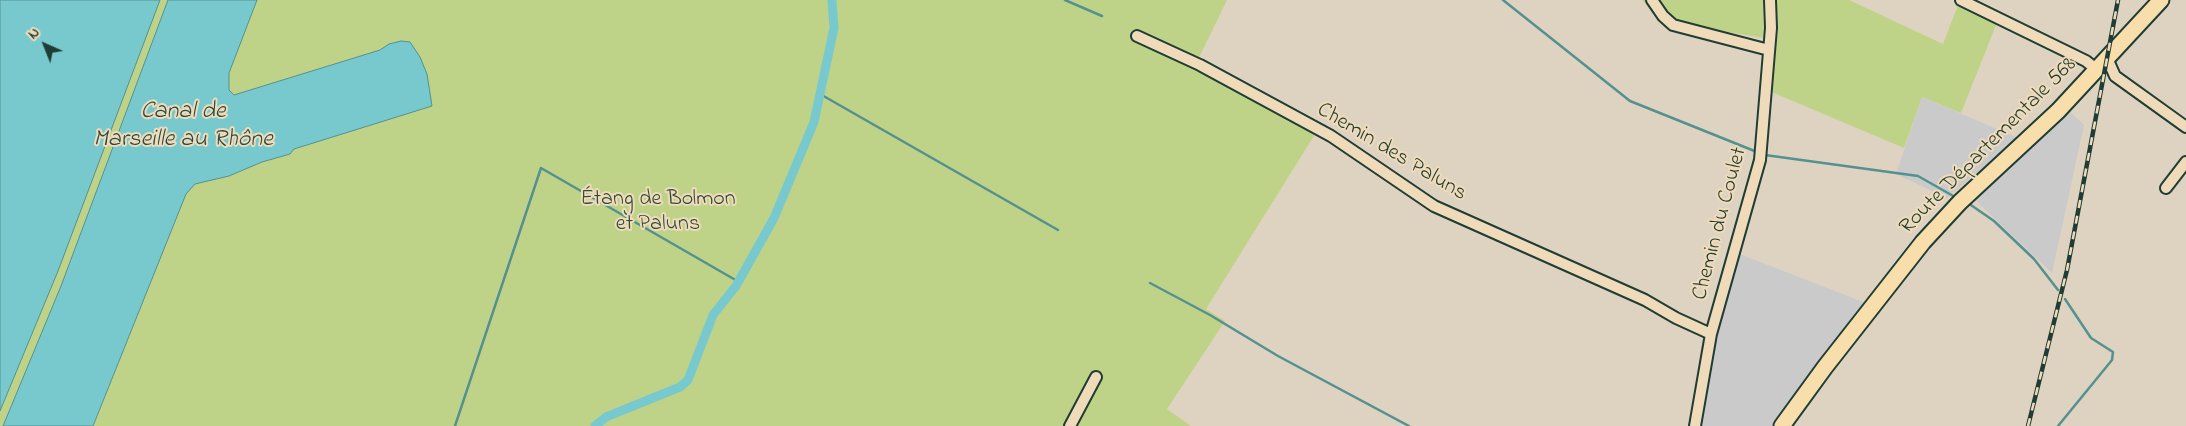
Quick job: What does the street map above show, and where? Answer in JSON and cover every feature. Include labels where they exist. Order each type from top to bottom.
[{"type":"main road","name":"Route Départementale 568","points":[[1782,426],[1825,367],[1923,242],[1965,196],[2058,110],[2160,0]]},
{"type":"street","points":[[1652,0],[1663,16],[1673,25],[1769,50]]},
{"type":"street","name":"Chemin du Coulet","points":[[1695,426],[1711,334],[1760,160],[1771,28],[1770,0]]},
{"type":"street","points":[[1961,0],[2086,61],[2096,69]]},
{"type":"street","name":"Chemin des Paluns","points":[[1137,36],[1200,65],[1331,136],[1434,206],[1646,300],[1676,318],[1711,334]]},
{"type":"street","points":[[2107,58],[2115,76],[2186,127]]},
{"type":"street","points":[[2166,188],[2186,162]]},
{"type":"street","points":[[1070,426],[1096,377]]},
{"type":"shaded area","points":[[1922,97],[2018,138],[1947,198],[1896,174]]},
{"type":"shaded area","points":[[2067,109],[2084,125],[2052,273],[1973,198]]},
{"type":"shaded area","points":[[1737,253],[1866,303],[1772,426],[1701,426],[1714,344]]},
{"type":"green space","name":"Étang de Bolmon et Paluns","points":[[0,0],[1227,0],[1194,68],[1317,131],[1206,309],[1225,321],[1167,409],[1191,426],[0,426]]},
{"type":"green space","points":[[1642,0],[1763,0],[1764,38],[1661,21]]},
{"type":"green space","points":[[1766,0],[1849,0],[1943,44],[1960,0],[2000,15],[1961,113],[1922,97],[1904,148],[1762,88],[1768,29]]},
{"type":"water","points":[[0,0],[160,0],[58,271],[0,411]]},
{"type":"water","name":"Canal de Marseille au Rhône","points":[[168,0],[257,0],[229,73],[229,90],[234,95],[380,50],[389,44],[401,41],[410,42],[420,57],[427,74],[432,106],[294,149],[290,154],[262,162],[229,176],[195,184],[186,194],[93,426],[3,426],[61,286]]},
{"type":"waterway","points":[[595,426],[606,417],[680,387],[688,380],[713,315],[736,286],[774,218],[814,122],[834,28],[832,0]]},
{"type":"waterway","points":[[1065,0],[1102,16]]},
{"type":"waterway","points":[[1503,0],[1630,101],[1757,152]]},
{"type":"waterway","points":[[820,94],[1058,230]]},
{"type":"waterway","points":[[1765,155],[1918,176],[1955,197]]},
{"type":"waterway","points":[[455,426],[541,168],[739,282]]},
{"type":"waterway","points":[[1968,203],[1994,221],[2034,259],[2058,290]]},
{"type":"waterway","points":[[1150,283],[1210,315],[1278,356],[1409,426]]},
{"type":"waterway","points":[[2058,426],[2112,360],[2113,352],[2091,338],[2065,299]]},
{"type":"railway","points":[[2028,426],[2067,270],[2118,0]]}]
